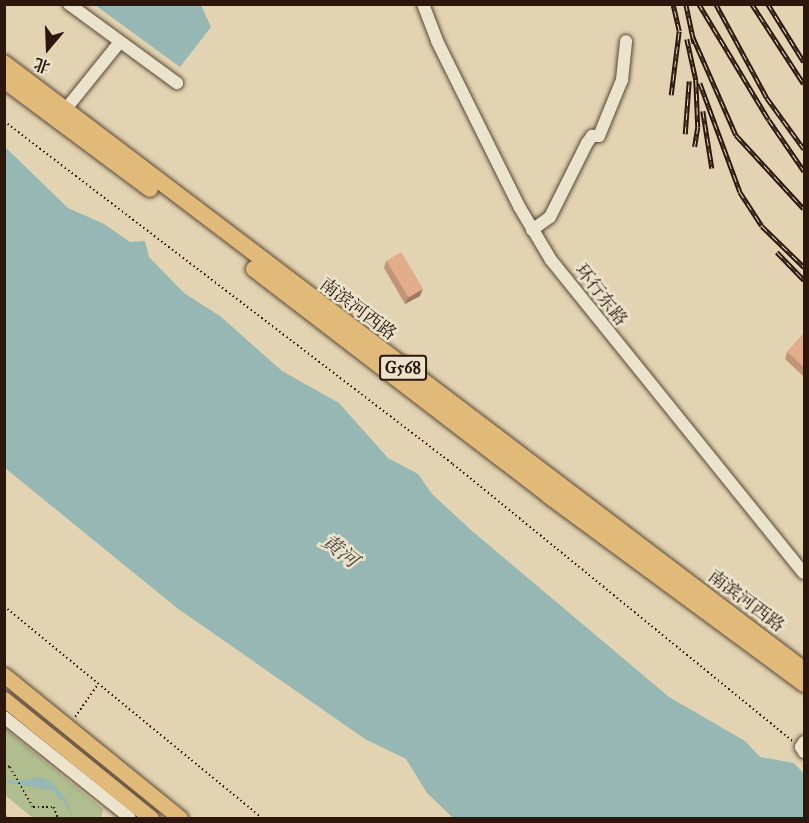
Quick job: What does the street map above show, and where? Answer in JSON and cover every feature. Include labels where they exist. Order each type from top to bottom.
[{"type":"highway","name":"南滨河西路","points":[[4,63],[804,670]]},
{"type":"highway","name":"南滨河西路","points":[[4,80],[538,488],[804,684]]},
{"type":"main road","points":[[4,675],[180,819]]},
{"type":"main road","points":[[4,699],[128,814],[152,819]]},
{"type":"street","points":[[69,4],[119,43],[177,83]]},
{"type":"street","name":"环行东路","points":[[423,4],[436,41],[532,230],[576,294],[804,573]]},
{"type":"street","points":[[532,230],[550,217],[587,143],[592,136],[599,136],[622,80],[626,41]]},
{"type":"street","points":[[65,110],[119,43]]},
{"type":"street","points":[[4,717],[128,814],[142,787]]},
{"type":"path","points":[[4,121],[453,464],[803,747]]},
{"type":"path","points":[[4,606],[262,819]]},
{"type":"path","points":[[68,726],[98,684]]},
{"type":"path","points":[[4,765],[10,767],[33,807],[54,807],[58,819]]},
{"type":"green space","points":[[4,728],[103,809],[101,818],[33,818],[5,795]]},
{"type":"water","points":[[95,5],[201,5],[211,27],[180,67]]},
{"type":"water","name":"黄河","points":[[5,147],[68,208],[104,224],[130,242],[145,241],[149,257],[184,293],[220,316],[282,371],[339,403],[388,458],[418,474],[432,494],[471,530],[669,697],[745,741],[760,757],[794,763],[804,774],[804,818],[453,818],[427,793],[406,759],[365,739],[177,608],[5,468]]},
{"type":"water","points":[[39,777],[52,782],[66,799],[73,818],[64,802],[51,790],[5,782],[5,779],[15,782]]},
{"type":"building","points":[[401,252],[423,289],[409,298],[386,261]]},
{"type":"building","points":[[804,333],[804,367],[787,352]]},
{"type":"building","points":[[4,813],[12,819],[4,819]]},
{"type":"railway","points":[[671,95],[679,31],[673,4]]},
{"type":"railway","points":[[686,4],[694,43]]},
{"type":"railway","points":[[699,4],[769,120],[804,171]]},
{"type":"railway","points":[[716,4],[767,98],[804,149]]},
{"type":"railway","points":[[752,4],[804,84]]},
{"type":"railway","points":[[768,4],[804,62]]},
{"type":"railway","points":[[693,37],[736,135],[804,209]]},
{"type":"railway","points":[[687,39],[696,80],[698,127],[695,147]]},
{"type":"railway","points":[[685,134],[689,81]]},
{"type":"railway","points":[[700,83],[740,192],[762,226],[804,267]]},
{"type":"railway","points":[[703,111],[712,168]]},
{"type":"railway","points":[[777,252],[804,280]]}]
